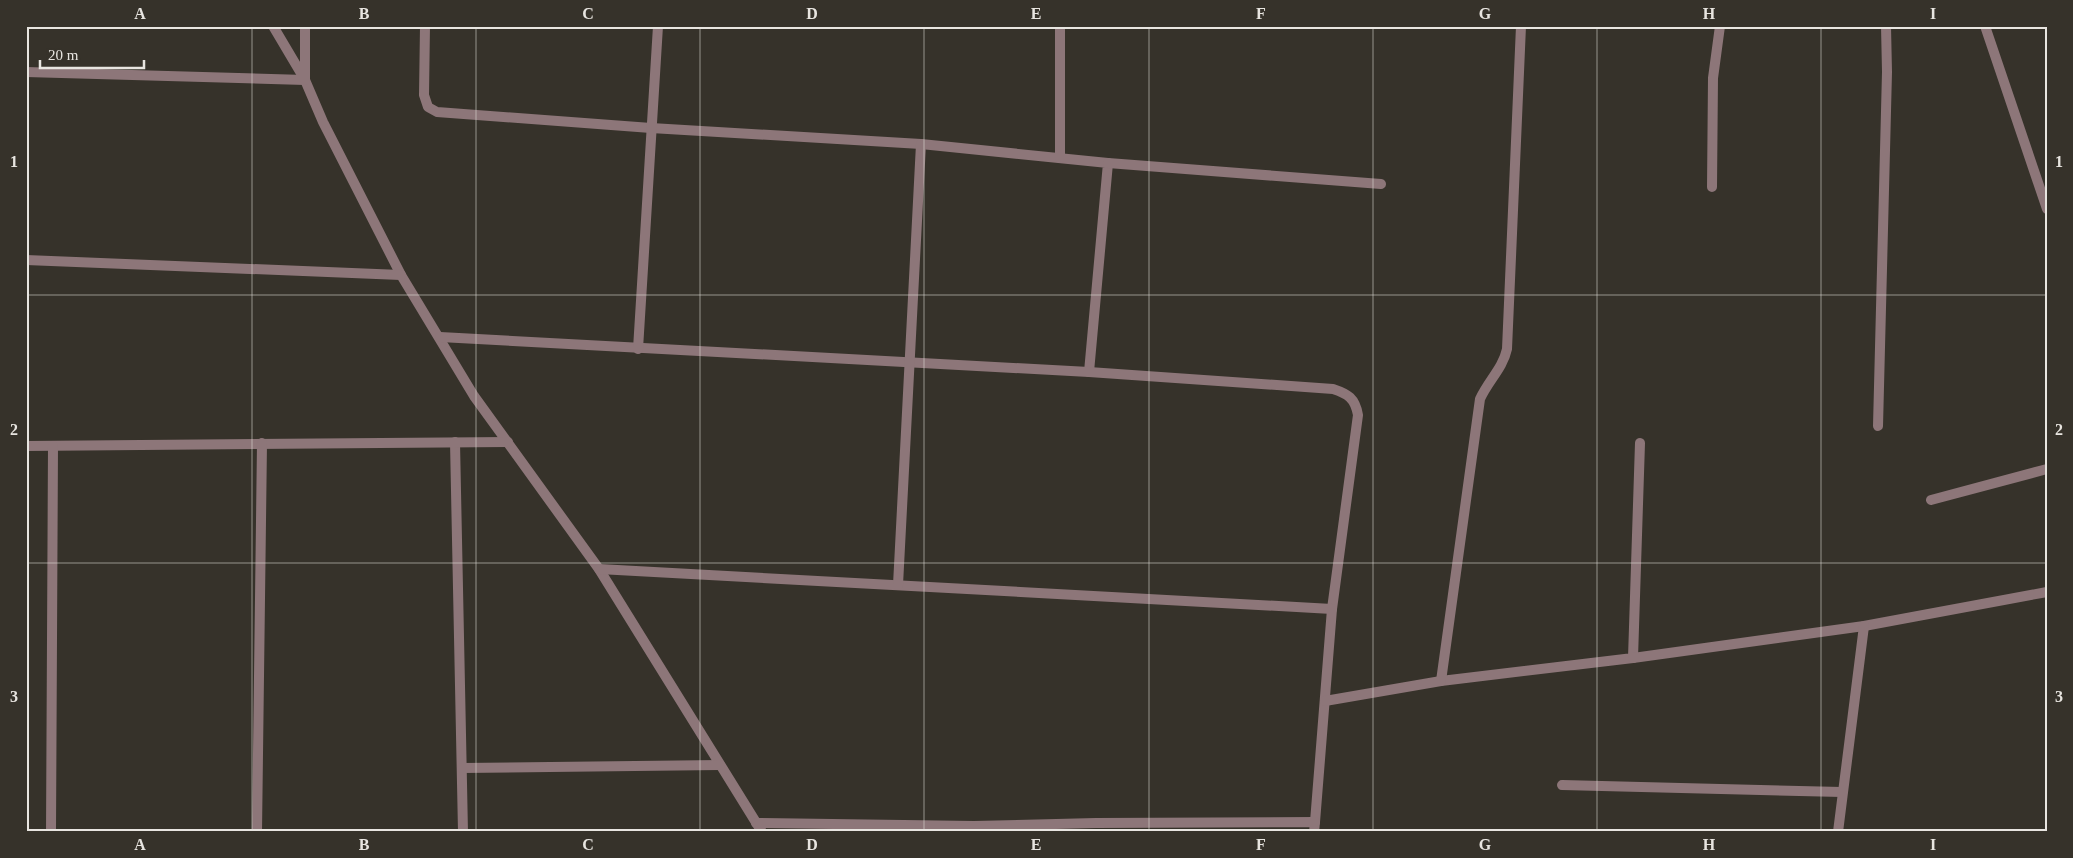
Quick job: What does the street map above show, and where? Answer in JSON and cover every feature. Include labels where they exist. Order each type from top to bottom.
[{"type":"street","points":[[273,26],[305,80],[323,122],[401,275],[474,396],[600,569],[759,828],[1315,827],[1332,609],[1358,415],[1353,400],[1348,394],[1333,389],[1089,372],[638,349],[501,339],[440,338]]},
{"type":"street","points":[[305,80],[306,26]]},
{"type":"street","points":[[425,26],[424,96],[428,107],[437,112],[651,128],[921,144],[1108,163],[1380,184]]},
{"type":"street","points":[[638,349],[658,26]]},
{"type":"street","points":[[1060,26],[1060,158]]},
{"type":"street","points":[[1441,681],[1480,399],[1489,380],[1501,366],[1507,349],[1521,26]]},
{"type":"street","points":[[1712,187],[1713,78],[1720,26]]},
{"type":"street","points":[[1878,426],[1887,72],[1886,26]]},
{"type":"street","points":[[1985,26],[2047,209]]},
{"type":"street","points":[[26,72],[305,80]]},
{"type":"street","points":[[898,585],[921,144]]},
{"type":"street","points":[[1089,372],[1108,163]]},
{"type":"street","points":[[26,260],[401,275]]},
{"type":"street","points":[[455,442],[463,832]]},
{"type":"street","points":[[26,446],[508,442]]},
{"type":"street","points":[[1633,658],[1640,443]]},
{"type":"street","points":[[257,832],[262,444]]},
{"type":"street","points":[[50,832],[53,446]]},
{"type":"street","points":[[1932,500],[2047,470]]},
{"type":"street","points":[[600,569],[1332,609]]},
{"type":"street","points":[[1325,701],[1441,681],[1633,658],[1864,626],[2047,592]]},
{"type":"street","points":[[1838,832],[1864,626]]},
{"type":"street","points":[[462,768],[720,765]]},
{"type":"street","points":[[1562,786],[1842,792]]}]
